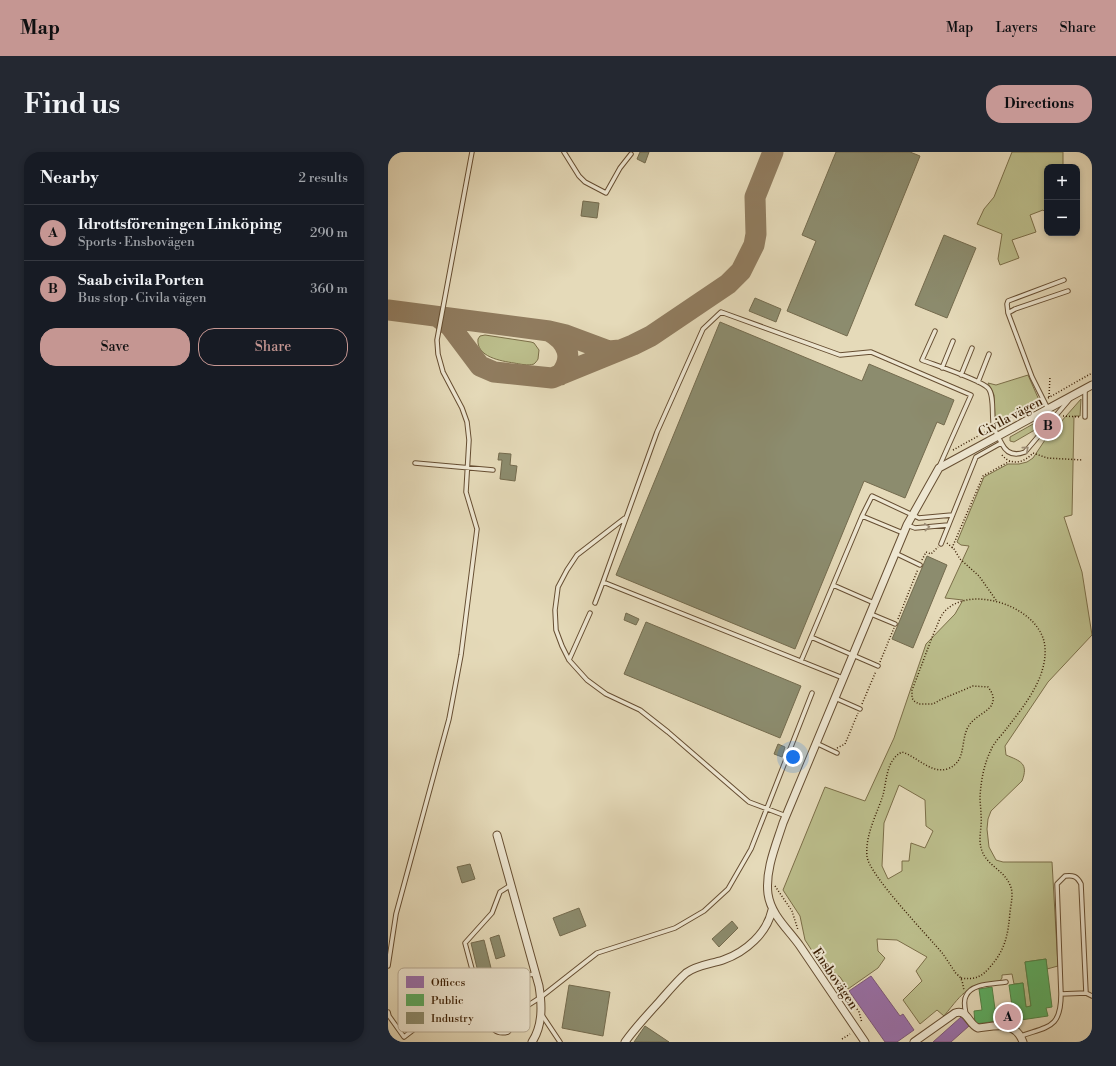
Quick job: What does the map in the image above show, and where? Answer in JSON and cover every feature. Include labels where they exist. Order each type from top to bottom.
[{"type":"street","name":"Civila vägen","points":[[939,468],[1092,385]]},
{"type":"street","points":[[625,1042],[687,973],[699,966],[734,955],[756,940],[770,919],[772,910],[768,896],[768,876],[772,857],[786,816],[903,533],[939,468]]},
{"type":"street","points":[[497,835],[536,974],[541,998],[539,1026],[532,1042]]},
{"type":"street","name":"Ensbovägen","points":[[772,910],[799,945],[865,1042]]},
{"type":"street","points":[[914,1042],[955,1013],[959,1012],[966,1014],[974,1026],[978,1028],[1006,1026],[1011,1028],[1022,1039]]},
{"type":"lane","points":[[388,966],[396,914],[449,719],[461,655],[477,529],[466,492],[469,440],[467,422],[462,408],[443,372],[438,354],[437,340],[472,152]]},
{"type":"lane","points":[[564,152],[579,176],[585,182],[606,193],[620,168],[631,154]]},
{"type":"lane","points":[[1048,409],[1032,376],[1008,314],[1007,304],[1008,301],[1064,280]]},
{"type":"lane","points":[[1008,314],[1015,309],[1068,291]]},
{"type":"lane","points":[[595,603],[657,432],[703,329],[721,312],[840,355],[871,352],[971,395],[939,468]]},
{"type":"lane","points":[[935,331],[922,360],[978,382],[988,388],[991,393],[994,427],[1005,450],[1013,454],[1025,452],[1057,416],[1072,396]]},
{"type":"lane","points":[[942,368],[953,341]]},
{"type":"lane","points":[[960,375],[972,348]]},
{"type":"lane","points":[[978,382],[989,354]]},
{"type":"lane","points":[[1085,388],[1085,417]]},
{"type":"lane","points":[[941,544],[976,457],[1001,443]]},
{"type":"lane","points":[[415,462],[493,470]]},
{"type":"lane","points":[[801,661],[862,516],[872,496],[919,518],[952,515]]},
{"type":"lane","points":[[862,516],[903,533]]},
{"type":"lane","points":[[626,518],[577,555],[558,587],[555,610],[556,630],[562,646],[570,660],[588,680],[606,694],[640,710],[668,732],[749,802],[786,816]]},
{"type":"lane","points":[[907,525],[916,528],[948,525]]},
{"type":"lane","points":[[895,553],[920,565]]},
{"type":"lane","points":[[603,582],[843,678]]},
{"type":"lane","points":[[833,585],[874,603]]},
{"type":"lane","points":[[570,660],[590,613]]},
{"type":"lane","points":[[870,613],[895,624]]},
{"type":"lane","points":[[811,637],[878,666]]},
{"type":"lane","points":[[530,1005],[541,998],[597,953],[675,928],[704,912],[728,889],[751,849],[812,693]]},
{"type":"lane","points":[[835,698],[860,709]]},
{"type":"lane","points":[[816,743],[837,753]]},
{"type":"lane","points":[[1022,1039],[1053,1024],[1059,1014],[1061,994],[1057,884],[1065,876],[1072,875],[1076,877],[1081,884],[1086,993]]},
{"type":"lane","points":[[472,968],[465,943],[492,913],[500,892],[511,885]]},
{"type":"lane","points":[[530,975],[536,974]]},
{"type":"lane","points":[[966,1014],[964,1003],[966,994],[971,990],[980,986],[1006,982]]},
{"type":"lane","points":[[1061,994],[1086,993],[1092,996]]},
{"type":"lane","points":[[388,1012],[389,1016],[398,1029]]},
{"type":"lane","points":[[541,1014],[560,1042]]},
{"type":"lane","points":[[400,1032],[404,1037],[410,1032]]},
{"type":"lane","points":[[497,1032],[508,1032]]},
{"type":"path","points":[[946,452],[958,447],[1092,373]]},
{"type":"path","points":[[1049,397],[1050,376]]},
{"type":"path","points":[[1057,416],[1085,417]]},
{"type":"path","points":[[1033,454],[1047,458],[1083,460]]},
{"type":"path","points":[[952,548],[983,476],[1010,461]]},
{"type":"path","points":[[942,539],[952,548],[960,559],[979,576],[996,600]]},
{"type":"path","points":[[832,751],[845,744],[926,552],[931,554],[941,544]]},
{"type":"path","points":[[970,599],[996,600],[1028,616],[1040,631],[1044,640],[1045,654],[1038,680],[1023,707],[992,747],[985,763],[982,779],[980,798],[982,815],[980,841],[981,849],[990,863],[1007,878],[1012,891],[1006,942],[998,958],[985,973],[973,979],[961,978],[956,974],[944,955],[879,879],[866,858],[867,846],[884,790],[890,764],[894,758],[902,752],[940,770],[956,764],[961,756],[968,728],[974,719],[990,708],[993,697],[988,687],[973,686],[933,704],[919,704],[914,701],[912,690],[930,642],[941,616],[945,611],[957,603],[970,599]]},
{"type":"path","points":[[768,876],[792,911],[796,920],[798,932]]},
{"type":"path","points":[[961,978],[966,994]]},
{"type":"green space","points":[[1012,152],[1063,152],[1063,164],[1044,164],[1044,211],[1043,210],[1030,215],[1036,232],[1012,240],[1019,258],[1000,265],[998,259],[1002,234],[977,224],[984,209],[994,197]]},
{"type":"green space","points":[[485,335],[534,343],[539,350],[538,359],[534,364],[527,365],[490,357],[481,350],[478,345],[478,339],[480,336]]},
{"type":"green space","points":[[1028,375],[1039,400],[1001,422],[997,422],[995,420],[994,395],[988,383],[996,385]]},
{"type":"green space","points":[[1081,399],[1080,416],[1074,416],[1072,515],[1064,517],[1082,572],[1092,635],[1048,682],[1005,746],[1006,755],[1019,761],[1024,766],[1024,775],[1022,781],[991,811],[987,829],[989,847],[996,860],[1003,862],[1052,862],[1058,966],[1047,969],[1046,959],[1025,962],[1031,1006],[1026,1007],[1023,983],[1014,984],[1012,974],[1002,975],[1000,981],[973,987],[967,991],[957,1000],[944,1016],[937,1010],[920,1024],[903,1000],[922,981],[916,971],[927,957],[897,940],[877,939],[878,951],[885,958],[878,968],[848,989],[840,977],[833,972],[824,969],[805,940],[800,916],[783,890],[825,787],[865,801],[894,738],[926,644],[955,614],[963,600],[945,598],[969,546],[961,545],[957,542],[984,477],[1008,464],[1027,462],[1033,458],[1045,440]],"holes":[[[899,785],[925,800],[926,826],[933,831],[925,848],[911,843],[909,861],[902,861],[902,871],[888,879],[882,866],[884,823]]]},
{"type":"green space","points":[[1042,419],[1046,419],[1045,424],[1014,442],[1010,441],[1010,437]]},
{"type":"building: Offices","points":[[871,976],[900,1016],[903,1014],[914,1030],[897,1042],[885,1042],[849,991]]},
{"type":"building: Offices","points":[[961,1017],[969,1026],[951,1042],[933,1042]]},
{"type":"building: Public","points":[[1046,959],[1052,1007],[1046,1008],[1048,1016],[1014,1021],[1013,1019],[975,1024],[974,1011],[982,1010],[979,989],[992,987],[995,1009],[1012,1006],[1009,985],[1023,983],[1026,1007],[1031,1006],[1025,962]]},
{"type":"building: Industry","points":[[640,152],[649,152],[645,163],[637,159]]},
{"type":"building: Industry","points":[[836,152],[910,152],[920,156],[847,336],[787,311],[816,241],[802,235]]},
{"type":"building: Industry","points":[[583,201],[599,203],[597,218],[581,216]]},
{"type":"building: Industry","points":[[944,235],[976,248],[947,318],[915,305]]},
{"type":"building: Industry","points":[[755,298],[781,309],[776,322],[749,311]]},
{"type":"building: Industry","points":[[720,322],[862,381],[869,364],[954,400],[944,425],[937,422],[905,498],[864,481],[795,649],[616,575]]},
{"type":"building: Industry","points":[[499,453],[511,454],[510,465],[517,466],[515,481],[500,479],[502,460],[498,460]]},
{"type":"building: Industry","points":[[927,556],[947,565],[913,648],[892,639]]},
{"type":"building: Industry","points":[[626,613],[639,619],[636,625],[624,620]]},
{"type":"building: Industry","points":[[646,622],[801,686],[780,738],[624,674]]},
{"type":"building: Industry","points":[[778,744],[785,747],[782,757],[774,754]]},
{"type":"building: Industry","points":[[470,864],[475,879],[462,883],[457,867]]},
{"type":"building: Industry","points":[[579,908],[586,926],[560,936],[553,918]]},
{"type":"building: Industry","points":[[732,921],[738,928],[719,947],[712,939]]},
{"type":"building: Industry","points":[[499,935],[505,956],[496,959],[490,938]]},
{"type":"building: Industry","points":[[484,940],[491,968],[477,968],[471,943]]},
{"type":"building: Industry","points":[[569,985],[610,992],[603,1036],[562,1028]]},
{"type":"building: Industry","points":[[645,1026],[669,1042],[634,1042]]},
{"type":"taxiway","points":[[438,317],[450,326],[480,366],[494,372],[552,378],[633,345],[651,336],[728,284],[741,271],[754,245],[756,234],[755,197],[773,152]]},
{"type":"taxiway","points":[[388,310],[549,331],[566,335],[609,351],[620,350]]},
{"type":"taxiway","points":[[549,331],[560,340],[567,350],[567,362],[565,369],[560,375]]},
{"type":"place","name":"Saab civila Porten","points":[[1048,426]]},
{"type":"place","name":"Idrottsföreningen Linköping","points":[[1008,1017]]}]
